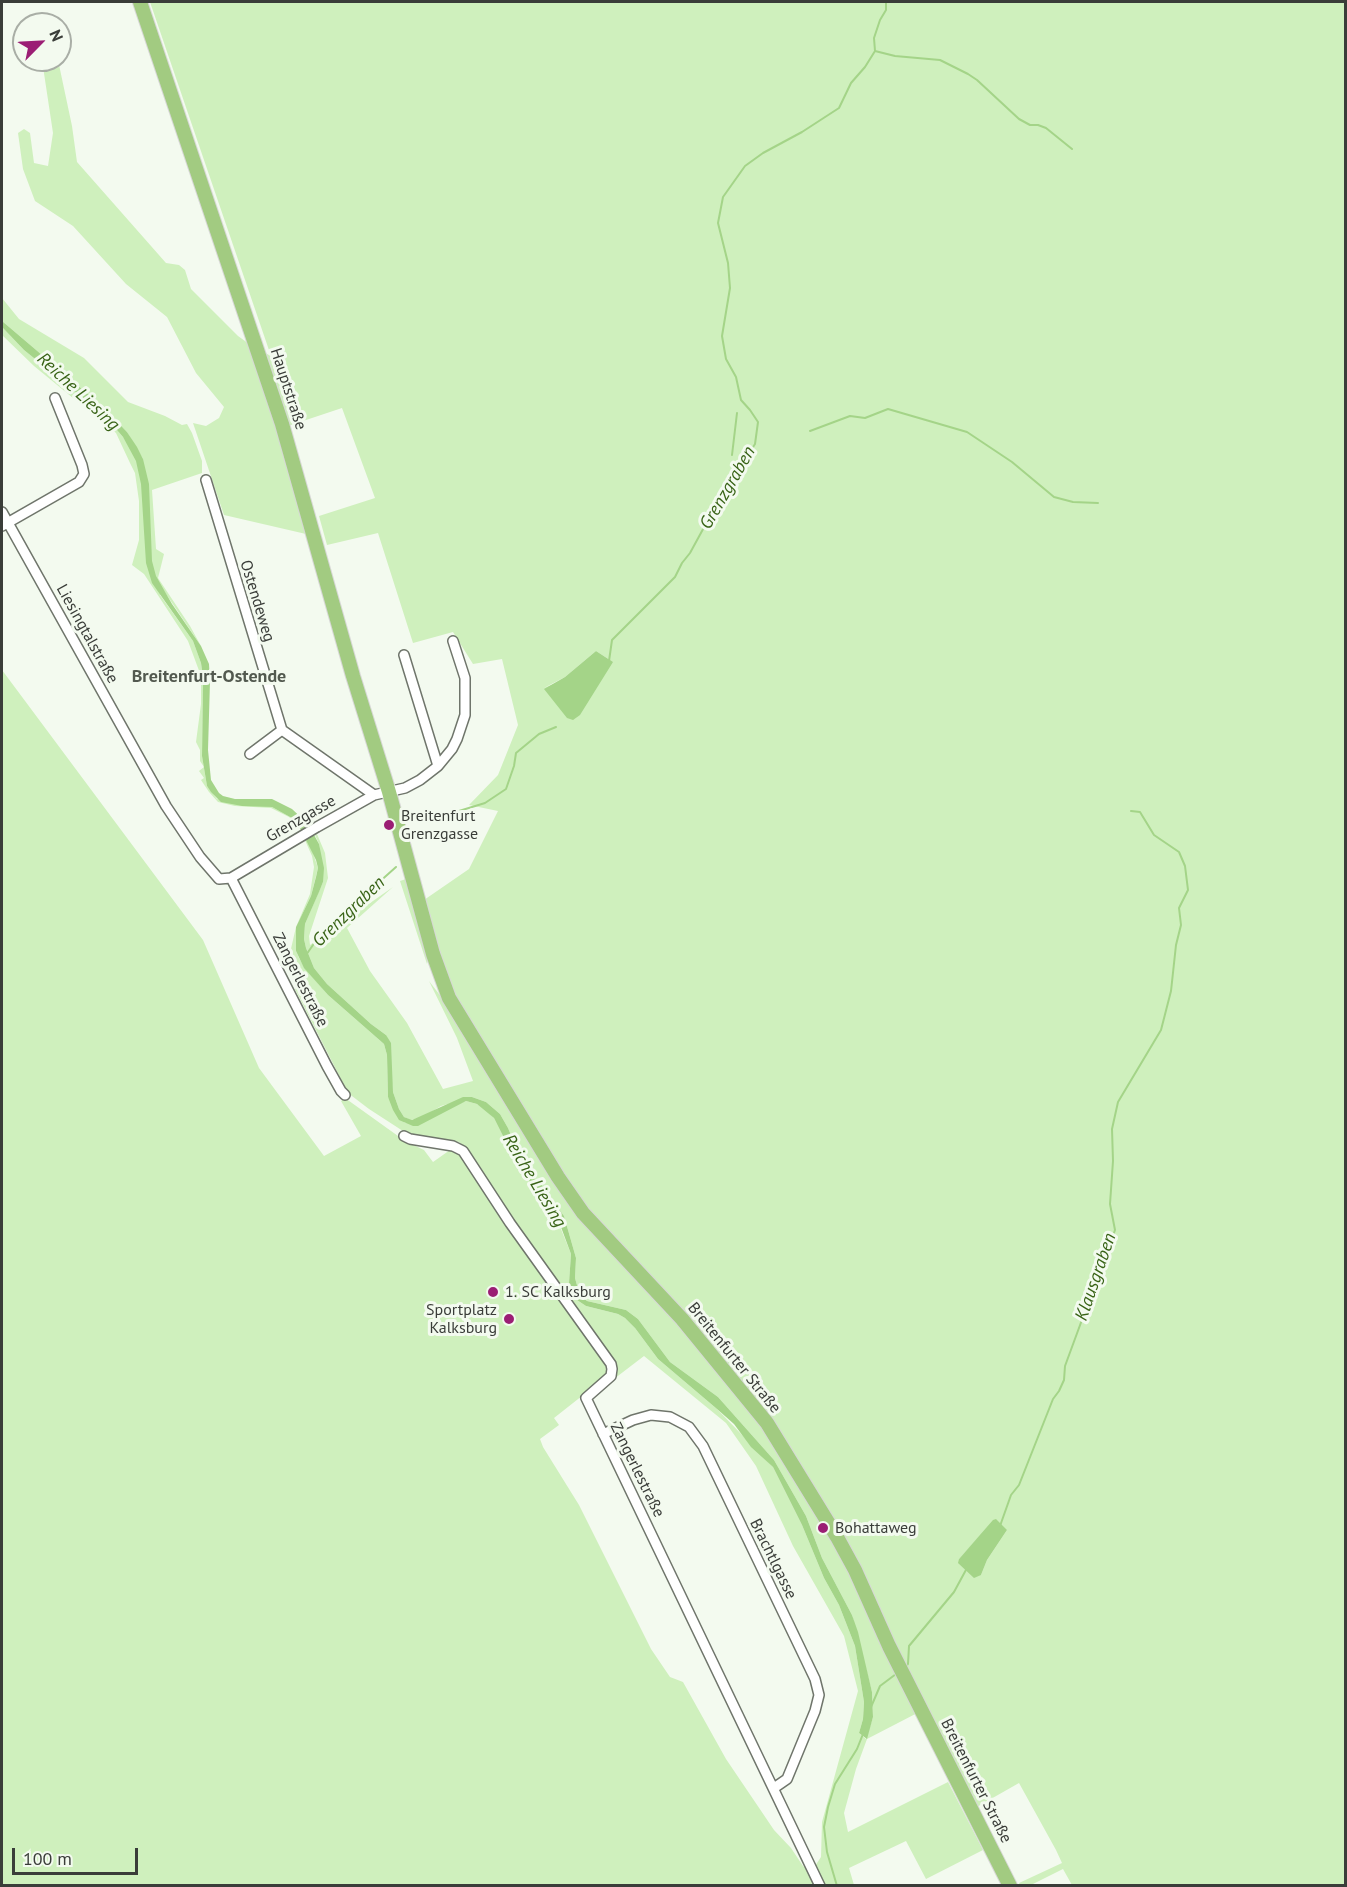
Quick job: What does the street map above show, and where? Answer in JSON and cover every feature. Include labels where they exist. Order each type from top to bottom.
[{"type":"main road","name":"Hauptstraße","points":[[140,2],[282,424],[411,871]]},
{"type":"main road","name":"Breitenfurter Straße","points":[[411,871],[440,979],[467,1029],[558,1177],[583,1213],[682,1319],[767,1423],[855,1570],[889,1646],[1010,1886]]},
{"type":"street","points":[[5,525],[79,482],[84,474],[55,398]]},
{"type":"street","name":"Ostendeweg","points":[[206,480],[282,730]]},
{"type":"street","name":"Liesingtalstraße","points":[[2,512],[5,525],[166,806],[209,868],[219,879],[231,878]]},
{"type":"street","points":[[389,792],[405,788],[420,780],[438,766],[458,739],[465,715],[465,678],[453,642]]},
{"type":"street","points":[[404,655],[438,766]]},
{"type":"street","points":[[250,754],[282,730],[374,795]]},
{"type":"street","name":"Grenzgasse","points":[[231,878],[374,795],[389,792]]},
{"type":"street","name":"Zangerlestraße","points":[[231,878],[327,1066],[345,1095]]},
{"type":"street","name":"Zangerlestraße","points":[[404,1136],[453,1146],[462,1151],[569,1307],[606,1356],[612,1369],[611,1376],[586,1398],[820,1886]]},
{"type":"street","name":"Brachtlgasse","points":[[603,1434],[633,1420],[651,1415],[669,1417],[689,1427],[703,1446],[815,1679],[819,1695],[815,1711],[787,1779],[774,1788]]},
{"type":"shaded area","points":[[150,2],[1345,2],[1345,1885],[1072,1885],[1063,1869],[1031,1885],[1020,1885],[1019,1883],[1062,1863],[1056,1850],[1019,1783],[975,1808],[925,1709],[867,1739],[844,1813],[848,1832],[948,1782],[983,1850],[926,1879],[906,1841],[849,1868],[854,1885],[823,1885],[815,1866],[821,1857],[822,1822],[858,1691],[844,1636],[793,1546],[756,1466],[726,1423],[644,1356],[610,1382],[617,1371],[614,1361],[507,1214],[465,1147],[459,1142],[406,1133],[348,1093],[295,989],[304,982],[290,953],[296,927],[296,951],[305,968],[328,995],[384,1044],[387,1055],[388,1097],[405,1123],[419,1118],[411,1120],[404,1117],[399,1109],[393,1092],[386,1035],[327,984],[314,968],[306,948],[305,924],[323,882],[319,844],[315,835],[317,834],[325,853],[328,878],[309,936],[310,945],[393,887],[347,928],[370,971],[407,1023],[443,1089],[473,1081],[457,1038],[429,981],[449,1007],[424,900],[469,869],[498,811],[469,805],[498,775],[518,725],[502,659],[473,664],[453,632],[413,643],[378,533],[327,545],[319,516],[375,498],[342,408],[285,427],[306,534],[224,515],[193,423],[206,426],[219,418],[224,407],[196,373],[167,317],[126,284],[73,226],[35,201],[23,169],[18,133],[24,129],[30,133],[34,163],[48,166],[53,133],[44,72],[61,72],[77,162],[166,263],[179,265],[185,270],[191,289],[238,336],[271,356]],"holes":[[[596,651],[610,660],[544,688],[565,677]],[[472,1097],[486,1102],[500,1114],[526,1171],[541,1184],[564,1216],[576,1258],[575,1278],[582,1297],[587,1301],[626,1310],[638,1319],[670,1362],[718,1397],[774,1460],[806,1516],[822,1558],[852,1615],[872,1692],[873,1717],[866,1739],[859,1733],[864,1702],[855,1646],[839,1605],[824,1578],[802,1525],[773,1467],[717,1409],[658,1359],[625,1318],[586,1306],[577,1300],[569,1283],[571,1254],[557,1219],[549,1205],[522,1174],[494,1118],[486,1109],[466,1101],[425,1116],[441,1106]],[[1007,1530],[987,1560],[981,1575],[959,1559],[979,1537]]]},
{"type":"shaded area","points":[[2,298],[19,319],[84,358],[128,402],[182,425],[187,424],[192,433],[202,461],[202,473],[152,490],[156,549],[164,554],[158,578],[201,646],[164,591],[160,595],[193,641],[201,663],[203,677],[202,756],[204,767],[200,761],[200,750],[196,742],[201,704],[201,676],[188,641],[144,574],[132,565],[139,540],[139,501],[135,473],[116,433],[34,366],[2,335],[2,327],[24,350],[104,415],[143,459],[127,432],[102,406],[2,321]]},
{"type":"shaded area","points":[[2,670],[203,940],[259,1068],[324,1156],[361,1136],[341,1101],[345,1098],[405,1141],[424,1150],[433,1162],[450,1150],[456,1151],[605,1362],[608,1370],[606,1377],[554,1418],[559,1425],[540,1439],[543,1447],[579,1505],[651,1649],[670,1677],[683,1682],[726,1759],[774,1830],[808,1869],[816,1885],[2,1885]]},
{"type":"shaded area","points":[[204,767],[207,786],[217,799],[272,807],[290,817],[299,826],[312,850],[318,868],[311,896],[296,927],[310,894],[314,867],[312,856],[300,829],[289,817],[271,808],[235,806],[218,802],[201,780],[204,778],[199,771]]},
{"type":"shaded area","points":[[409,878],[429,953],[427,964],[400,881]]},
{"type":"water","points":[[2,321],[102,406],[127,432],[137,447],[143,459],[149,484],[152,561],[156,576],[201,646],[209,664],[208,750],[211,780],[223,796],[235,799],[272,799],[292,809],[308,824],[319,844],[324,868],[323,882],[305,924],[306,948],[314,968],[327,984],[386,1035],[391,1043],[393,1092],[399,1109],[404,1117],[412,1120],[463,1097],[472,1097],[486,1102],[500,1114],[526,1171],[541,1184],[564,1216],[576,1258],[575,1278],[582,1297],[587,1301],[626,1310],[638,1319],[670,1362],[718,1397],[774,1460],[806,1516],[822,1558],[852,1615],[858,1632],[872,1692],[873,1717],[867,1739],[859,1733],[864,1702],[855,1646],[839,1605],[824,1578],[802,1525],[773,1467],[751,1447],[734,1424],[658,1359],[625,1318],[586,1306],[577,1300],[569,1283],[571,1254],[558,1219],[522,1174],[494,1118],[477,1104],[466,1101],[418,1126],[399,1120],[388,1097],[387,1055],[384,1044],[328,995],[304,968],[296,951],[296,927],[311,896],[318,868],[316,860],[299,826],[290,817],[272,807],[242,806],[221,802],[207,786],[202,756],[203,677],[201,663],[193,641],[152,583],[146,563],[141,484],[136,461],[123,437],[104,415],[24,350],[2,327]]},
{"type":"water","points":[[596,651],[613,662],[580,715],[573,720],[567,718],[544,689],[565,677]]},
{"type":"water","points":[[996,1519],[1007,1530],[987,1560],[981,1575],[974,1578],[958,1563],[959,1559]]},
{"type":"waterway","name":"Grenzgraben","points":[[609,661],[612,640],[675,577],[755,444],[758,422],[741,400],[736,377],[726,359],[722,336],[730,288],[728,263],[718,223],[723,197],[745,166],[839,108],[851,83],[875,51],[874,38],[886,10],[886,2]]},
{"type":"waterway","points":[[875,51],[895,56],[940,60],[977,80],[1019,119],[1030,125],[1046,128],[1072,149]]},
{"type":"waterway","points":[[810,431],[850,416],[865,418],[888,409],[967,432],[1012,462],[1054,497],[1073,502],[1098,503]]},
{"type":"waterway","points":[[732,455],[737,413]]},
{"type":"waterway","name":"Grenzgraben","points":[[459,811],[485,803],[506,789],[516,753],[539,734],[556,727]]},
{"type":"waterway","name":"Klausgraben","points":[[1000,1526],[1053,1399],[1064,1380],[1065,1366],[1115,1230],[1110,1204],[1113,1161],[1112,1129],[1118,1102],[1161,1030],[1171,991],[1176,945],[1181,925],[1179,908],[1188,890],[1185,866],[1179,852],[1154,835],[1140,812],[1131,811]]},
{"type":"waterway","name":"Grenzgraben","points":[[306,955],[320,935],[396,867]]},
{"type":"waterway","name":"Klausgraben","points":[[905,1668],[908,1664],[909,1646],[954,1592],[967,1568]]},
{"type":"waterway","name":"Klausgraben","points":[[871,1707],[880,1686],[896,1674]]},
{"type":"waterway","name":"Reiche Liesing","points":[[837,1886],[827,1852],[824,1827],[835,1784],[857,1749],[863,1734]]},
{"type":"place","name":"Breitenfurt Grenzgasse","points":[[389,825]]},
{"type":"place","name":"1. SC Kalksburg","points":[[493,1292]]},
{"type":"place","name":"Sportplatz Kalksburg","points":[[509,1319]]},
{"type":"place","name":"Bohattaweg","points":[[823,1528]]},
{"type":"district","name":"Breitenfurt-Ostende","points":[[209,677]]}]
